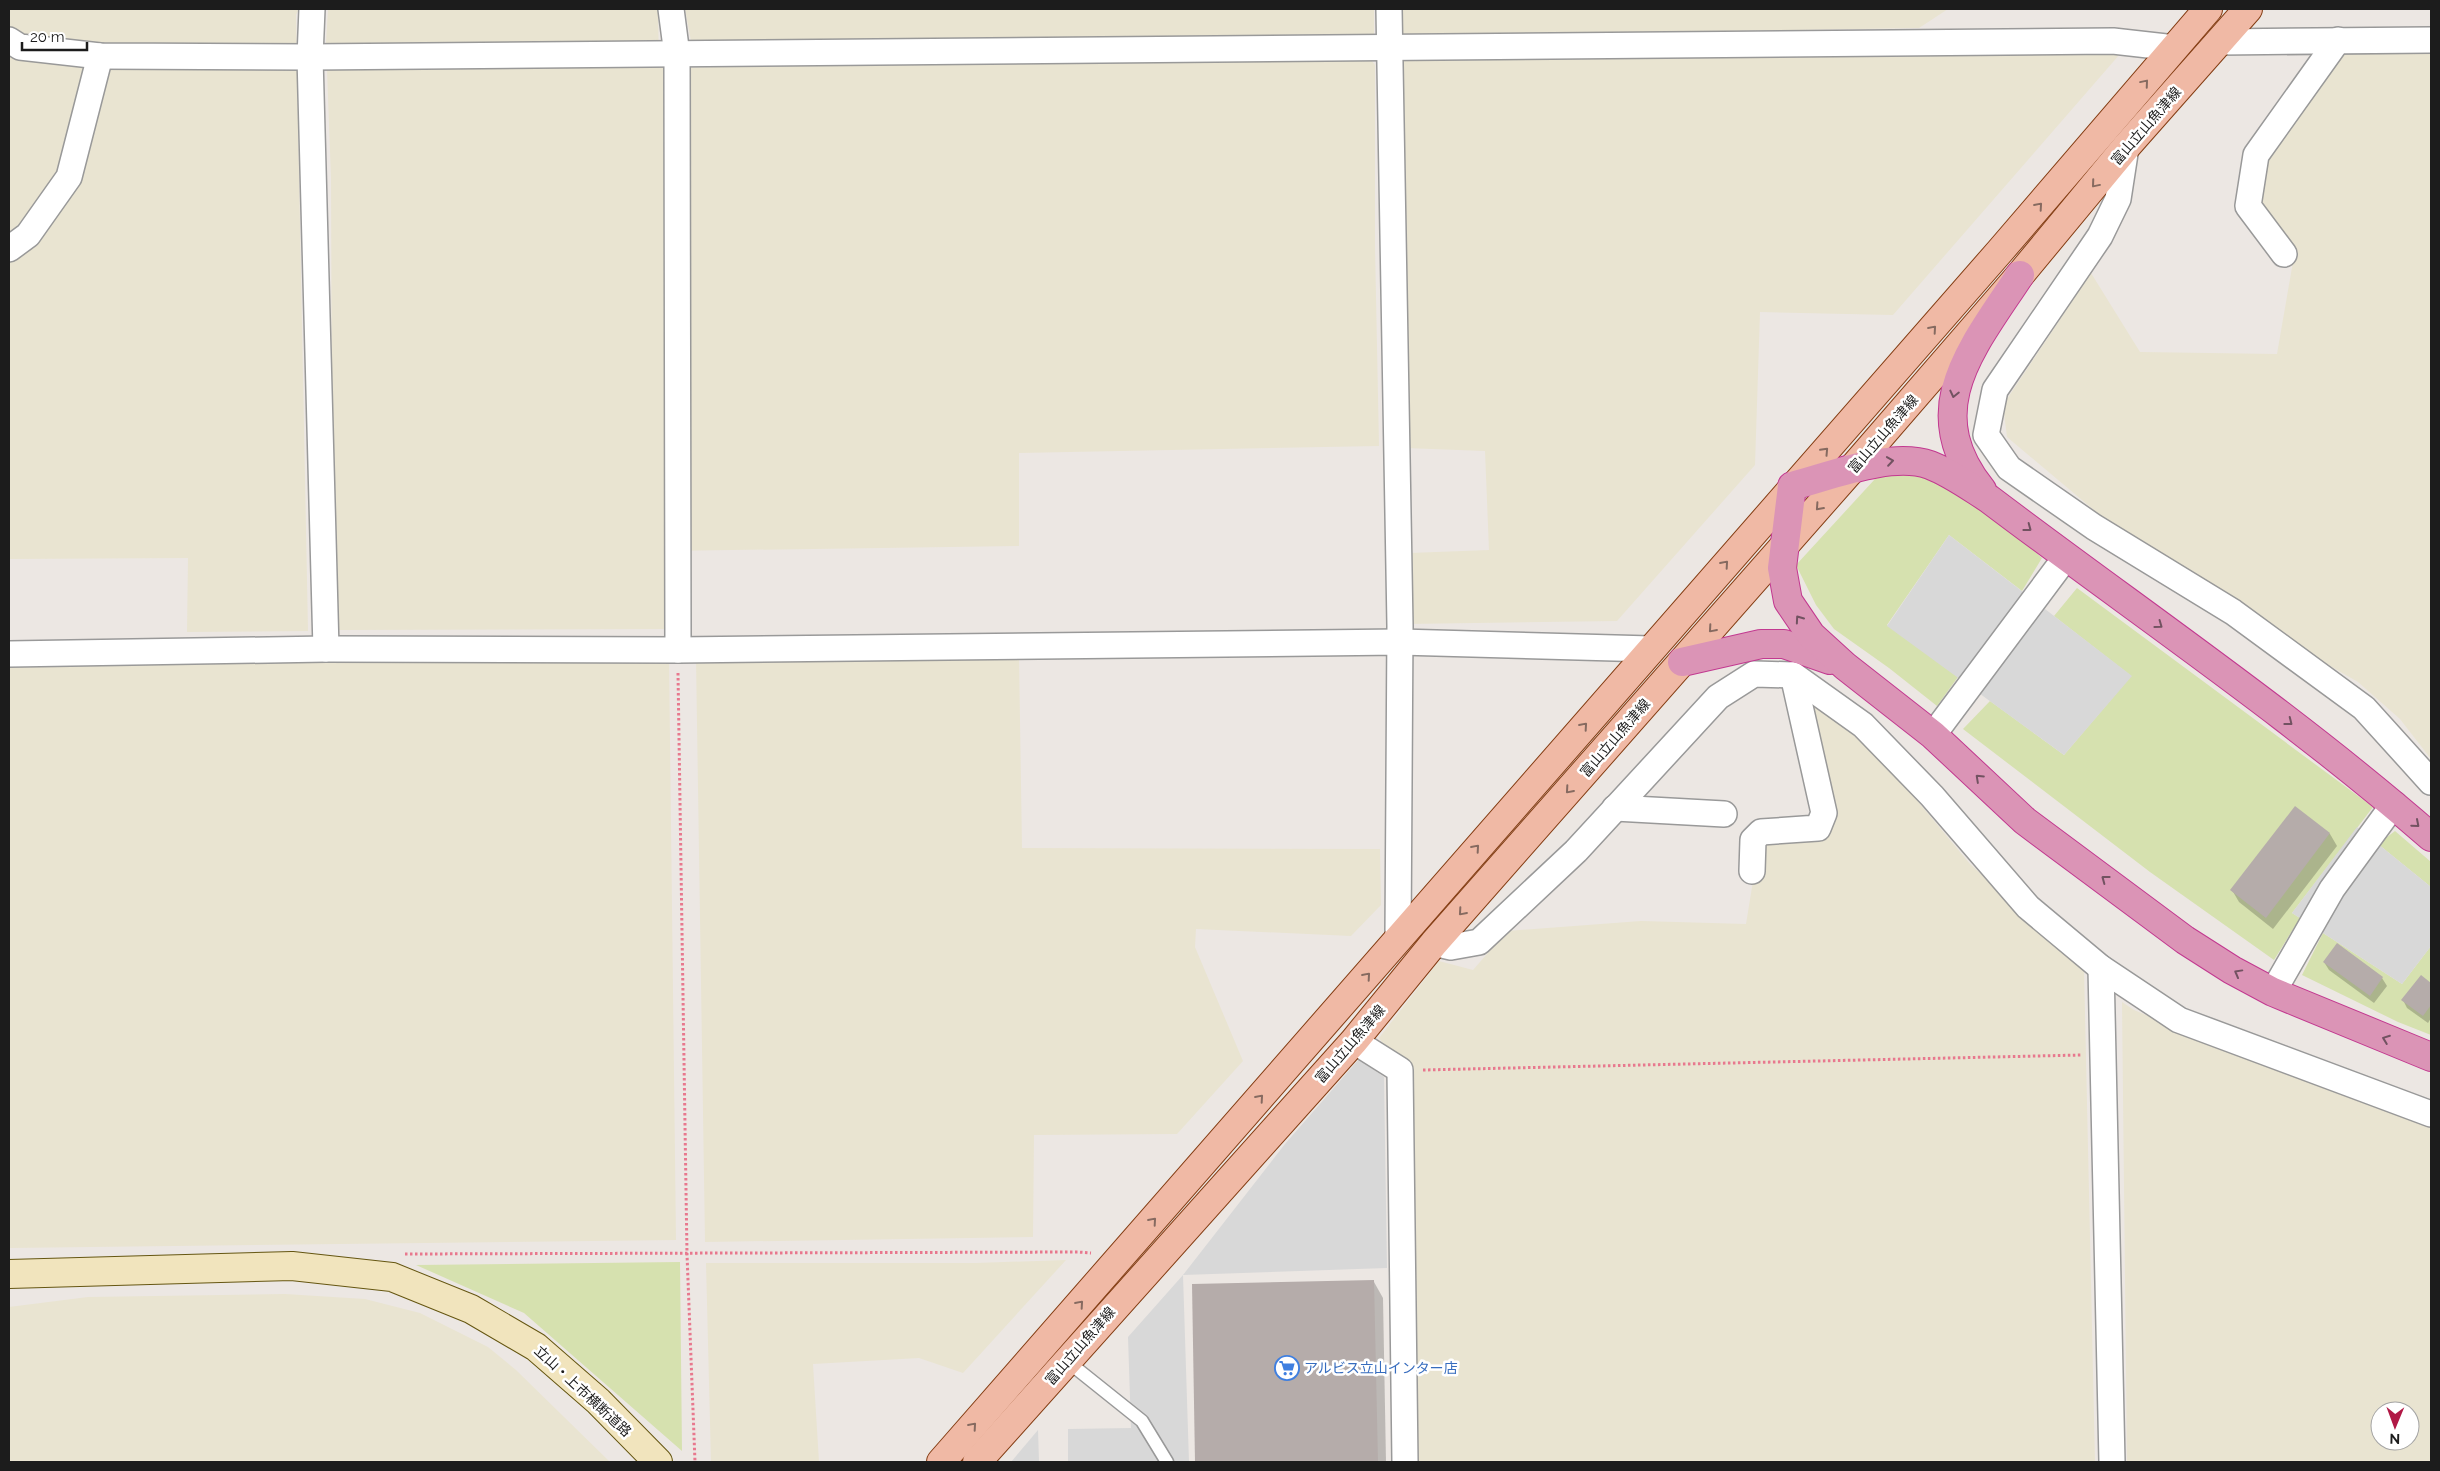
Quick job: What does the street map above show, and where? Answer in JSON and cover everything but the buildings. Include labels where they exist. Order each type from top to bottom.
[{"type":"highway","points":[[1990,499],[1968,472],[1957,450],[1952,426],[1952,405],[1960,372],[1982,332],[2020,275]]},
{"type":"highway","points":[[2431,837],[2394,804],[2249,691],[1990,499],[1951,475],[1930,465],[1911,460],[1891,460],[1792,486],[1782,568],[1788,601],[1811,636],[1845,666],[1933,735],[2025,821],[2185,940],[2232,970],[2273,992],[2431,1057]]},
{"type":"highway","points":[[1682,662],[1761,644],[1784,644],[1808,651],[1845,666]]},
{"type":"main road","name":"富山立山魚津線","points":[[940,1462],[1121,1258],[1371,971],[1398,937],[1792,486],[1847,427],[2208,9]]},
{"type":"main road","name":"富山立山魚津線","points":[[977,1462],[1354,1041],[1434,943],[1852,470],[2020,275],[2126,147],[2248,9]]},
{"type":"street","points":[[312,9],[310,57],[326,649]]},
{"type":"street","points":[[671,9],[676,55],[678,650]]},
{"type":"street","points":[[1389,9],[1400,642],[1398,937]]},
{"type":"street","points":[[9,40],[20,47],[100,56],[310,57],[2113,41],[2175,48]]},
{"type":"street","points":[[2284,254],[2248,206],[2256,155],[2338,40]]},
{"type":"street","points":[[2220,42],[2431,40]]},
{"type":"street","points":[[9,249],[28,235],[69,177],[100,56]]},
{"type":"street","points":[[2126,147],[2118,199],[2100,236],[1995,390],[1986,435],[2009,468],[2094,527],[2233,612],[2364,708],[2431,782]]},
{"type":"street","points":[[1933,735],[2066,557]]},
{"type":"street","points":[[9,654],[326,649],[678,650],[1400,642],[1651,649]]},
{"type":"street","points":[[1434,943],[1451,947],[1480,942],[1576,851],[1718,697],[1754,674],[1793,675],[1863,725],[1932,796],[2028,907],[2101,968],[2179,1020],[2431,1114]]},
{"type":"street","points":[[1752,870],[1752,840],[1760,832],[1818,828],[1824,813],[1793,675]]},
{"type":"street","points":[[2273,992],[2332,889],[2394,804]]},
{"type":"street","points":[[1614,808],[1724,814]]},
{"type":"street","points":[[2101,968],[2112,1462]]},
{"type":"street","points":[[1354,1041],[1400,1070],[1405,1462]]},
{"type":"street","name":"立山・上市横断道路","points":[[9,1274],[292,1266],[392,1277],[471,1309],[536,1346],[598,1401],[658,1462]]},
{"type":"lane","points":[[1067,1360],[1142,1421],[1167,1462]]},
{"type":"path","points":[[678,650],[687,1254],[695,1462]]},
{"type":"path","points":[[1400,1070],[2104,1054]]},
{"type":"path","points":[[392,1277],[405,1254],[1078,1252],[1121,1258]]},
{"type":"shaded area","points":[[9,9],[299,9],[296,15],[308,631],[187,632],[188,558],[9,559]]},
{"type":"shaded area","points":[[328,9],[658,9],[659,68],[1369,57],[1375,65],[1375,247],[1379,446],[1019,453],[1019,546],[666,551],[667,629],[337,630],[332,446],[331,178],[326,43]]},
{"type":"shaded area","points":[[685,9],[1374,9],[1374,34],[691,41]]},
{"type":"shaded area","points":[[1399,9],[1948,9],[1919,28],[1400,36]]},
{"type":"shaded area","points":[[2431,49],[2431,759],[2400,719],[2358,682],[2285,640],[2126,537],[2007,437],[2003,405],[2091,273],[2140,352],[2277,354],[2295,250],[2255,204],[2267,158],[2346,50]]},
{"type":"shaded area","points":[[2120,54],[1893,315],[1760,312],[1755,465],[1617,621],[1406,624],[1410,553],[1489,550],[1485,451],[1405,448],[1402,61]]},
{"type":"shaded area","points":[[1949,535],[2132,676],[2064,755],[1887,626]]},
{"type":"shaded area","points":[[669,657],[676,1240],[9,1248],[9,665]]},
{"type":"shaded area","points":[[1019,657],[1022,848],[1380,849],[1381,905],[1351,936],[1196,929],[1195,947],[1243,1061],[1177,1134],[1034,1135],[1033,1237],[705,1242],[696,658]]},
{"type":"shaded area","points":[[1802,690],[1869,749],[1915,798],[1970,864],[2084,968],[2095,1462],[1415,1462],[1411,1240],[1414,1086],[1379,1038],[1439,961],[1473,970],[1507,931],[1641,921],[1746,924],[1761,832],[1829,824]]},
{"type":"shaded area","points":[[2357,827],[2431,887],[2431,946],[2402,984],[2292,913]]},
{"type":"shaded area","points":[[2122,1002],[2134,1010],[2199,1037],[2431,1127],[2431,1462],[2127,1462]]},
{"type":"shaded area","points":[[1359,1059],[1384,1077],[1387,1268],[1183,1275],[1285,1144]]},
{"type":"shaded area","points":[[1066,1260],[963,1373],[919,1358],[813,1364],[819,1462],[711,1462],[706,1263],[976,1263]]},
{"type":"shaded area","points":[[1183,1275],[1189,1462],[1068,1462],[1068,1429],[1131,1428],[1128,1337]]},
{"type":"shaded area","points":[[285,1294],[365,1299],[420,1313],[488,1347],[516,1370],[610,1462],[9,1462],[9,1307],[88,1297]]},
{"type":"shaded area","points":[[1038,1430],[1039,1462],[1011,1462]]},
{"type":"green space","points":[[1914,468],[1969,493],[2042,558],[2022,591],[1949,535],[1887,625],[1958,677],[1937,706],[1889,668],[1834,629],[1816,605],[1796,565],[1875,479]]},
{"type":"green space","points":[[2077,588],[2373,807],[2292,913],[2300,918],[2274,960],[2150,872],[1963,729],[1990,701],[2064,755],[2131,676],[2054,616]]},
{"type":"green space","points":[[2395,831],[2431,862],[2431,887],[2378,844]]},
{"type":"green space","points":[[2323,933],[2402,984],[2431,946],[2431,1035],[2398,1022],[2302,975]]},
{"type":"green space","points":[[680,1262],[682,1451],[524,1313],[416,1265]]},
{"type":"place","name":"アルビス立山インター店","points":[[1287,1368]]}]
